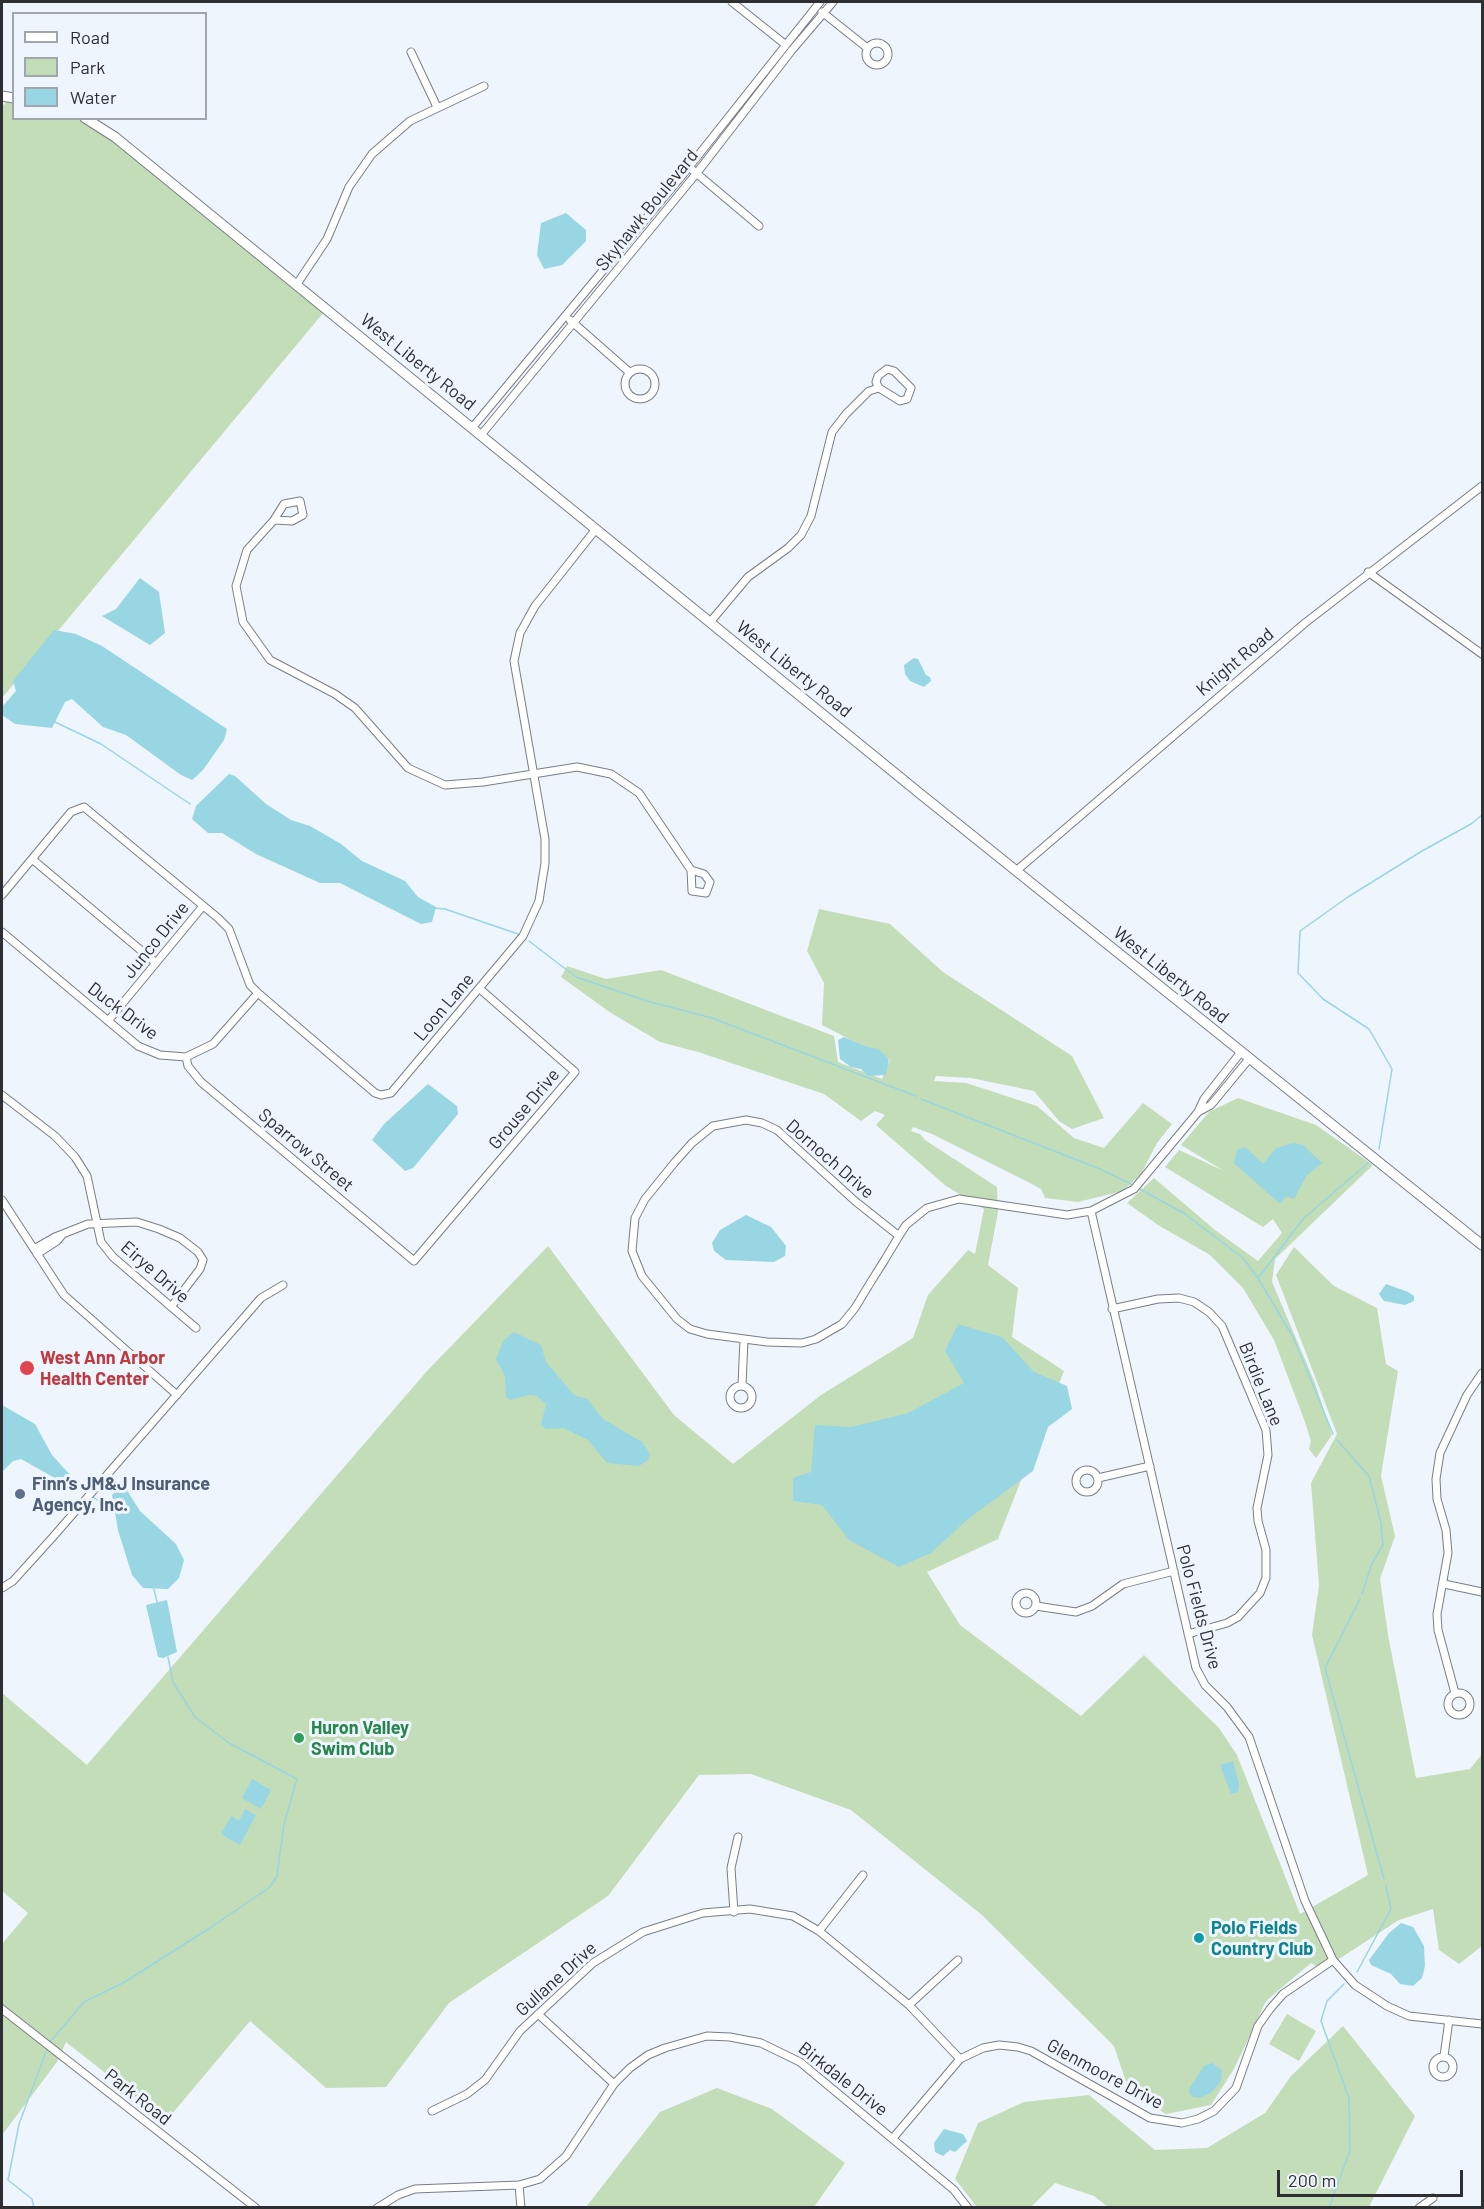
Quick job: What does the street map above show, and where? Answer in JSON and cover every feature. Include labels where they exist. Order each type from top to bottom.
[{"type":"main road","name":"West Liberty Road","points":[[88,120],[115,137],[1016,871],[1482,1245]]},
{"type":"street","points":[[732,2],[792,50]]},
{"type":"street","name":"Skyhawk Boulevard","points":[[481,435],[696,174],[792,50],[833,2]]},
{"type":"street","points":[[818,4],[824,13],[866,47]]},
{"type":"street","name":"Skyhawk Boulevard","points":[[472,428],[689,167],[784,44],[818,4]]},
{"type":"street","points":[[411,52],[437,107]]},
{"type":"street","points":[[297,284],[327,239],[349,187],[362,165],[384,142],[404,126],[437,107],[484,86]]},
{"type":"street","points":[[689,167],[759,226]]},
{"type":"street","points":[[566,317],[628,371]]},
{"type":"street","points":[[643,368],[652,375],[654,385],[647,399],[634,400],[629,396],[626,380],[628,371],[643,368]]},
{"type":"street","points":[[887,369],[894,370],[911,388],[907,399],[900,402],[879,388],[876,382],[878,376],[887,369]]},
{"type":"street","points":[[711,621],[748,577],[788,548],[801,535],[811,516],[832,432],[861,397],[879,388]]},
{"type":"street","name":"Knight Road","points":[[1016,871],[1233,682],[1368,572],[1482,486]]},
{"type":"street","points":[[274,520],[247,550],[236,586],[243,622],[270,660],[335,694],[355,708],[408,768],[445,785],[483,782],[533,772],[576,767],[611,774],[639,793],[691,870],[692,891],[706,893],[710,882],[704,874],[691,870]]},
{"type":"street","name":"Loon Lane","points":[[32,859],[71,812],[84,807],[229,929],[250,985],[258,993],[375,1092],[386,1096],[394,1091],[523,936],[539,901],[545,863],[544,839],[514,661],[520,633],[535,606],[596,529]]},
{"type":"street","points":[[1368,572],[1482,654]]},
{"type":"street","points":[[2,895],[32,859],[156,963]]},
{"type":"street","name":"Junco Drive","points":[[108,1021],[204,906]]},
{"type":"street","name":"Duck Drive","points":[[2,932],[146,1051],[160,1055],[186,1057]]},
{"type":"street","name":"Grouse Drive","points":[[414,1262],[575,1072],[480,989]]},
{"type":"street","points":[[186,1057],[218,1041],[258,993]]},
{"type":"street","name":"Dornoch Drive","points":[[899,1236],[850,1197],[777,1130],[762,1123],[746,1120],[713,1126],[692,1143],[645,1199],[635,1218],[632,1251],[642,1276],[677,1319],[690,1329],[707,1334],[744,1339],[802,1343],[830,1334],[842,1324],[855,1308],[906,1225],[927,1208],[959,1199],[1047,1214],[1067,1215],[1091,1211],[1123,1197],[1134,1189],[1153,1168],[1198,1112],[1204,1099],[1245,1055]]},
{"type":"street","name":"Sparrow Street","points":[[186,1057],[189,1066],[201,1082],[414,1262]]},
{"type":"street","name":"Eirye Drive","points":[[2,1095],[55,1136],[75,1157],[87,1176],[101,1242],[112,1257],[196,1328]]},
{"type":"street","points":[[2,1200],[64,1295],[81,1313],[177,1395]]},
{"type":"street","name":"Polo Fields Drive","points":[[1091,1211],[1196,1668],[1205,1685],[1232,1713],[1249,1737],[1305,1901],[1333,1960],[1355,1985],[1387,2007],[1409,2016],[1482,2024]]},
{"type":"street","points":[[35,1252],[57,1241],[62,1235],[88,1224],[137,1222],[159,1229],[188,1244],[198,1252],[203,1260],[200,1269],[171,1307]]},
{"type":"street","points":[[2,1588],[26,1567],[85,1501],[261,1298],[283,1285]]},
{"type":"street","name":"Birdie Lane","points":[[1112,1309],[1158,1299],[1179,1298],[1194,1302],[1209,1312],[1222,1326],[1266,1430],[1268,1455],[1257,1508],[1258,1523],[1266,1550],[1266,1578],[1260,1593],[1246,1611],[1233,1620],[1188,1634]]},
{"type":"street","points":[[742,1385],[744,1339]]},
{"type":"street","points":[[1455,1694],[1438,1630],[1437,1614],[1448,1553],[1446,1530],[1437,1499],[1436,1479],[1439,1462],[1467,1395],[1482,1373]]},
{"type":"street","points":[[1098,1478],[1150,1466]]},
{"type":"street","points":[[1036,1606],[1061,1612],[1076,1612],[1092,1606],[1123,1584],[1173,1571]]},
{"type":"street","points":[[1444,1584],[1482,1592]]},
{"type":"street","points":[[734,1912],[731,1868],[738,1837]]},
{"type":"street","points":[[819,1931],[863,1875]]},
{"type":"street","name":"Gullane Drive","points":[[432,2111],[466,2094],[485,2080],[520,2031],[593,1963],[643,1932],[703,1913],[772,1911],[793,1916],[819,1931],[909,2006],[960,2059]]},
{"type":"street","points":[[909,2006],[958,1960]]},
{"type":"street","name":"Glenmoore Drive","points":[[893,2138],[960,2059],[983,2048],[1018,2047],[1043,2058],[1150,2118],[1182,2123],[1198,2119],[1214,2111],[1236,2088],[1258,2026],[1270,2008],[1282,1994],[1333,1960]]},
{"type":"street","name":"Park Road","points":[[2,2009],[256,2208]]},
{"type":"street","points":[[538,2014],[614,2084]]},
{"type":"street","points":[[1444,2056],[1449,2020]]},
{"type":"street","name":"Birkdale Drive","points":[[377,2208],[398,2194],[415,2189],[519,2185],[540,2179],[556,2168],[614,2084],[648,2055],[707,2036],[730,2037],[761,2043],[800,2062],[954,2190],[969,2208]]},
{"type":"street","points":[[519,2185],[521,2208]]},
{"type":"street","points":[[1419,2208],[1433,2198]]},
{"type":"green space","points":[[12,94],[12,120],[87,120],[324,312],[2,698],[2,107]]},
{"type":"green space","points":[[819,909],[890,924],[943,972],[1072,1056],[1104,1118],[1072,1129],[1059,1121],[1034,1091],[971,1078],[936,1076],[934,1081],[966,1083],[1037,1106],[1074,1138],[1104,1148],[1143,1103],[1172,1124],[1157,1143],[1141,1174],[1123,1191],[1078,1202],[1045,1198],[1041,1189],[932,1134],[913,1127],[911,1131],[920,1134],[925,1140],[997,1187],[998,1212],[988,1265],[1018,1288],[1012,1337],[1064,1371],[998,1539],[927,1572],[960,1625],[1081,1716],[1144,1655],[1219,1728],[1237,1755],[1300,1914],[1368,1875],[1312,1635],[1319,1585],[1311,1483],[1337,1434],[1276,1275],[1294,1247],[1334,1286],[1377,1308],[1386,1364],[1398,1371],[1381,1476],[1395,1536],[1380,1579],[1388,1635],[1416,1778],[1470,1769],[1482,1754],[1482,1946],[1459,1964],[1439,1950],[1433,1909],[1399,1920],[1322,1970],[1311,1963],[1266,2001],[1234,2069],[1211,2105],[1166,2114],[1129,2091],[1114,2046],[982,1915],[851,1810],[751,1774],[699,1775],[608,1896],[449,2003],[386,2087],[326,2088],[250,2021],[166,2121],[66,2042],[57,2062],[2,2135],[2,1944],[28,1913],[2,1891],[2,1693],[87,1765],[427,1371],[548,1246],[674,1415],[733,1464],[821,1395],[913,1338],[928,1295],[968,1250],[975,1254],[984,1209],[946,1186],[876,1125],[885,1115],[875,1111],[861,1121],[824,1094],[698,1052],[660,1042],[611,1013],[561,977],[567,966],[606,979],[661,970],[834,1036],[838,1062],[882,1079],[890,1060],[822,1025],[824,983],[807,951]]},
{"type":"green space","points":[[1238,1098],[1316,1125],[1373,1165],[1275,1259],[1272,1282],[1315,1383],[1332,1435],[1316,1458],[1309,1449],[1311,1441],[1305,1422],[1274,1340],[1243,1288],[1210,1255],[1158,1225],[1127,1203],[1154,1178],[1215,1230],[1258,1261],[1282,1233],[1273,1219],[1263,1227],[1165,1167],[1179,1150],[1224,1171],[1181,1145],[1209,1112]]},
{"type":"green space","points":[[1287,2014],[1316,2031],[1299,2061],[1269,2044]]},
{"type":"green space","points":[[1343,2026],[1415,2116],[1369,2207],[1108,2207],[1094,2196],[1055,2183],[1031,2207],[977,2207],[955,2179],[978,2123],[1024,2102],[1089,2095],[1155,2150],[1207,2148],[1265,2113],[1291,2076]]},
{"type":"green space","points":[[717,2088],[772,2109],[845,2163],[814,2207],[586,2207],[660,2112]]},
{"type":"water","points":[[566,213],[586,230],[586,241],[562,265],[544,269],[537,255],[541,223]]},
{"type":"water","points":[[140,578],[159,592],[165,633],[150,645],[102,616],[116,609]]},
{"type":"water","points":[[54,630],[76,634],[102,646],[227,729],[224,740],[203,770],[192,780],[181,775],[126,735],[103,727],[72,699],[65,702],[52,728],[15,724],[2,715],[2,707],[16,691],[13,681]]},
{"type":"water","points":[[914,658],[918,659],[926,675],[930,677],[931,681],[924,687],[910,681],[905,674],[904,665]]},
{"type":"water","points":[[229,774],[235,776],[266,804],[291,820],[310,826],[341,844],[362,861],[405,881],[418,897],[436,907],[432,922],[421,924],[340,883],[320,883],[256,854],[222,833],[208,833],[192,819],[196,806]]},
{"type":"water","points":[[844,1037],[878,1049],[886,1056],[889,1060],[886,1075],[868,1076],[861,1069],[851,1067],[840,1059],[838,1040]]},
{"type":"water","points":[[428,1084],[457,1106],[458,1114],[413,1168],[405,1171],[372,1140],[384,1124]]},
{"type":"water","points":[[1293,1143],[1303,1145],[1322,1163],[1307,1175],[1294,1199],[1286,1196],[1280,1204],[1234,1163],[1237,1150],[1245,1147],[1263,1164],[1276,1148]]},
{"type":"water","points":[[746,1215],[771,1227],[786,1246],[785,1256],[774,1262],[726,1260],[714,1251],[712,1243],[720,1230]]},
{"type":"water","points":[[1386,1284],[1408,1292],[1414,1296],[1414,1301],[1405,1305],[1384,1301],[1379,1294]]},
{"type":"water","points":[[958,1324],[1002,1337],[1034,1372],[1067,1386],[1072,1409],[1048,1427],[1033,1471],[968,1519],[931,1553],[899,1567],[849,1540],[822,1505],[793,1501],[793,1478],[811,1472],[815,1425],[851,1427],[908,1413],[964,1383],[945,1351]]},
{"type":"water","points":[[514,1332],[541,1345],[546,1362],[574,1395],[587,1399],[603,1419],[642,1442],[650,1454],[648,1460],[639,1466],[607,1463],[588,1440],[563,1428],[546,1429],[541,1425],[546,1404],[537,1396],[529,1395],[510,1400],[506,1397],[505,1376],[496,1359],[503,1341]]},
{"type":"water","points":[[2,1405],[35,1424],[52,1455],[82,1488],[69,1486],[21,1459],[13,1461],[2,1472]]},
{"type":"water","points":[[125,1487],[140,1511],[176,1544],[184,1560],[179,1578],[168,1589],[143,1588],[132,1575],[118,1530],[112,1495],[119,1488]]},
{"type":"water","points":[[167,1600],[177,1652],[163,1658],[158,1657],[146,1605]]},
{"type":"water","points":[[1233,1761],[1239,1784],[1238,1792],[1231,1794],[1220,1765]]},
{"type":"water","points":[[252,1779],[271,1790],[261,1809],[242,1798]]},
{"type":"water","points":[[245,1809],[256,1815],[240,1845],[221,1834],[231,1816],[239,1821]]},
{"type":"water","points":[[1401,1923],[1413,1927],[1424,1946],[1425,1966],[1422,1978],[1413,1986],[1400,1984],[1391,1974],[1371,1965],[1369,1960],[1389,1933]]},
{"type":"water","points":[[1212,2063],[1222,2070],[1221,2081],[1211,2093],[1199,2098],[1192,2097],[1189,2092],[1190,2087],[1204,2066]]},
{"type":"water","points":[[944,2129],[963,2134],[967,2141],[955,2152],[950,2150],[943,2156],[935,2152],[934,2143]]},
{"type":"waterway","points":[[55,722],[101,744],[190,804]]},
{"type":"waterway","points":[[1379,1149],[1392,1069],[1369,1029],[1323,999],[1298,973],[1300,931],[1348,897],[1471,824],[1482,815]]},
{"type":"waterway","points":[[434,908],[445,909],[518,934]]},
{"type":"waterway","points":[[529,941],[576,977],[647,1001],[712,1018],[916,1096]]},
{"type":"waterway","points":[[921,1099],[1100,1169],[1133,1185]]},
{"type":"waterway","points":[[1259,1277],[1303,1219],[1368,1163]]},
{"type":"waterway","points":[[1138,1188],[1185,1214],[1243,1258],[1258,1278],[1293,1337],[1333,1434]]},
{"type":"waterway","points":[[1337,1440],[1369,1476],[1381,1523],[1383,1545],[1372,1563],[1362,1594]]},
{"type":"waterway","points":[[82,1488],[88,1493]]},
{"type":"waterway","points":[[92,1496],[114,1513]]},
{"type":"waterway","points":[[154,1589],[157,1602]]},
{"type":"waterway","points":[[1360,1599],[1325,1668],[1384,1879]]},
{"type":"waterway","points":[[50,2042],[84,2002],[123,1983],[210,1928],[270,1887],[277,1876],[284,1824],[297,1779],[229,1743],[195,1717],[173,1682],[168,1657]]},
{"type":"waterway","points":[[1357,1972],[1391,1909],[1386,1886]]},
{"type":"waterway","points":[[1329,2208],[1350,2150],[1349,2098],[1321,2021],[1327,2001],[1344,1984]]},
{"type":"waterway","points":[[34,2208],[32,2199],[8,2180],[19,2124],[47,2049]]},
{"type":"place","name":"West Ann Arbor Health Center","points":[[27,1368]]},
{"type":"place","name":"Finn’s JM&J Insurance Agency, Inc.","points":[[20,1494]]},
{"type":"place","name":"Huron Valley Swim Club","points":[[299,1738]]},
{"type":"place","name":"Polo Fields Country Club","points":[[1199,1938]]}]
